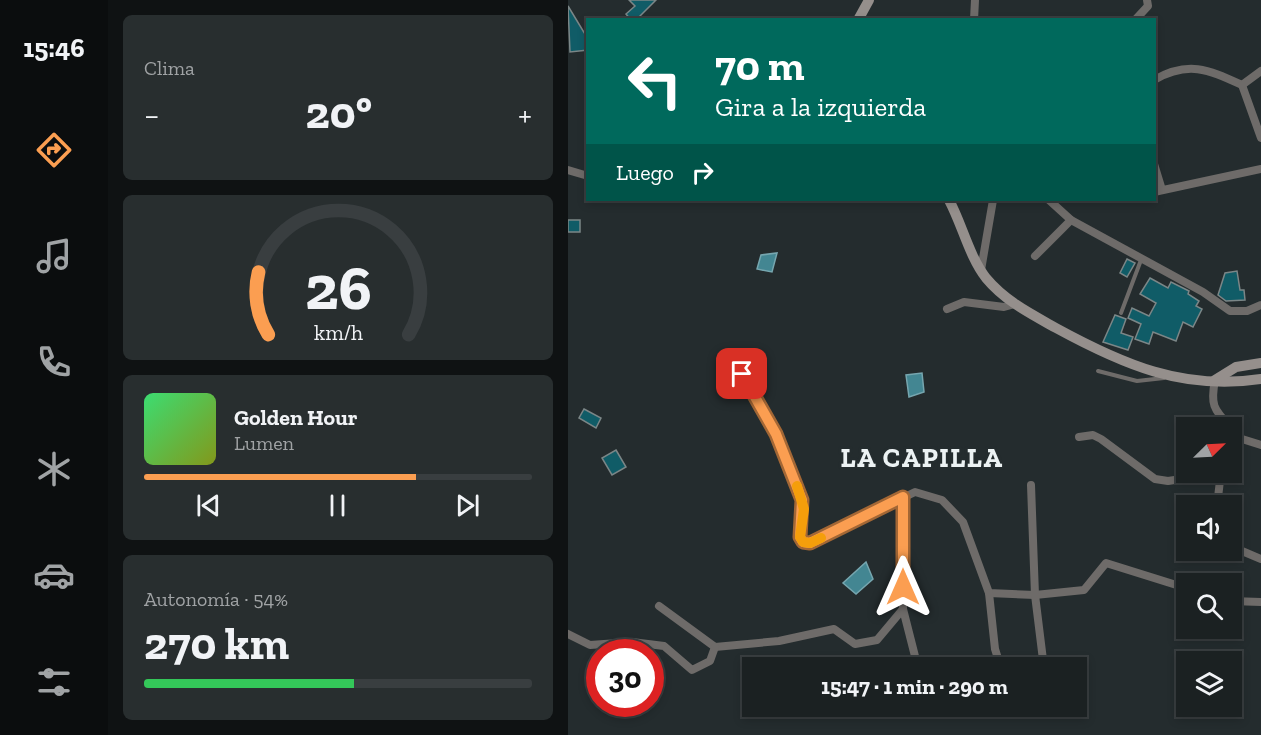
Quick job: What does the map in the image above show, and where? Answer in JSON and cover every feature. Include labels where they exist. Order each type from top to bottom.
[{"type":"main road","points":[[859,18],[869,0]]},
{"type":"main road","points":[[949,201],[981,270],[1000,292],[1015,304],[1133,366],[1169,376],[1241,382],[1261,379]]},
{"type":"main road","points":[[1215,380],[1236,367],[1261,363]]},
{"type":"street","points":[[974,18],[975,0]]},
{"type":"street","points":[[1137,18],[1148,6],[1147,0]]},
{"type":"street","points":[[1156,79],[1170,71],[1206,69],[1242,85],[1261,138]]},
{"type":"street","points":[[1242,85],[1261,71]]},
{"type":"street","points":[[568,170],[586,175]]},
{"type":"street","points":[[1158,191],[1261,170]]},
{"type":"street","points":[[981,270],[993,201]]},
{"type":"street","points":[[1050,201],[1072,220],[1230,310],[1247,310],[1261,305]]},
{"type":"street","points":[[1035,256],[1072,220]]},
{"type":"street","points":[[947,309],[964,302],[1004,307],[1015,304]]},
{"type":"street","points":[[742,374],[776,434],[802,500],[800,537],[803,542],[810,543],[915,492],[942,500],[963,522],[989,593],[998,657]]},
{"type":"street","points":[[1215,380],[1211,400],[1221,417]]},
{"type":"street","points":[[1079,437],[1093,435],[1101,439],[1155,479],[1176,480]]},
{"type":"street","points":[[1242,439],[1261,445]]},
{"type":"street","points":[[1032,485],[1035,595],[1043,657]]},
{"type":"street","points":[[903,497],[903,609],[915,657]]},
{"type":"street","points":[[1242,551],[1261,559]]},
{"type":"street","points":[[989,593],[1035,595],[1087,588],[1106,563],[1176,585]]},
{"type":"street","points":[[1242,601],[1261,602]]},
{"type":"street","points":[[659,606],[715,647],[779,641],[834,629],[855,645],[866,644],[877,640],[903,609]]},
{"type":"street","points":[[568,634],[590,645],[632,642],[664,646],[692,670],[710,661],[715,647]]},
{"type":"lane","points":[[1121,313],[1141,260]]},
{"type":"lane","points":[[1098,371],[1137,381],[1158,380],[1169,376]]},
{"type":"water","points":[[777,253],[772,272],[757,269],[761,255]]},
{"type":"water","points":[[922,373],[924,392],[909,397],[906,375]]},
{"type":"water","points":[[866,562],[873,579],[856,594],[843,583]]},
{"type":"building","points":[[629,0],[656,0],[638,18],[629,18],[626,14],[635,6]]},
{"type":"building","points":[[568,6],[586,36],[586,50],[570,52]]},
{"type":"building","points":[[568,220],[580,220],[580,232],[568,232]]},
{"type":"building","points":[[1127,259],[1135,263],[1127,277],[1120,273]]},
{"type":"building","points":[[1237,271],[1240,290],[1244,290],[1245,300],[1226,301],[1218,295],[1225,273]]},
{"type":"building","points":[[1150,278],[1168,288],[1171,282],[1189,291],[1188,294],[1199,301],[1196,306],[1202,309],[1193,327],[1183,322],[1176,341],[1153,332],[1149,344],[1135,339],[1141,324],[1128,318],[1132,308],[1149,316],[1156,303],[1140,294]]},
{"type":"building","points":[[1115,315],[1126,319],[1121,333],[1133,337],[1128,350],[1103,342]]},
{"type":"building","points":[[584,409],[601,418],[596,428],[579,418]]},
{"type":"building","points":[[616,450],[626,467],[612,475],[602,458]]},
{"type":"slow traffic","points":[[797,486],[804,509],[800,537],[803,542],[810,543],[821,538]]},
{"type":"district","name":"LA CAPILLA","points":[[922,458]]},
{"type":"route","points":[[742,374],[776,434],[802,500],[804,509],[800,537],[803,542],[810,543],[839,530],[903,497],[903,587]]}]
